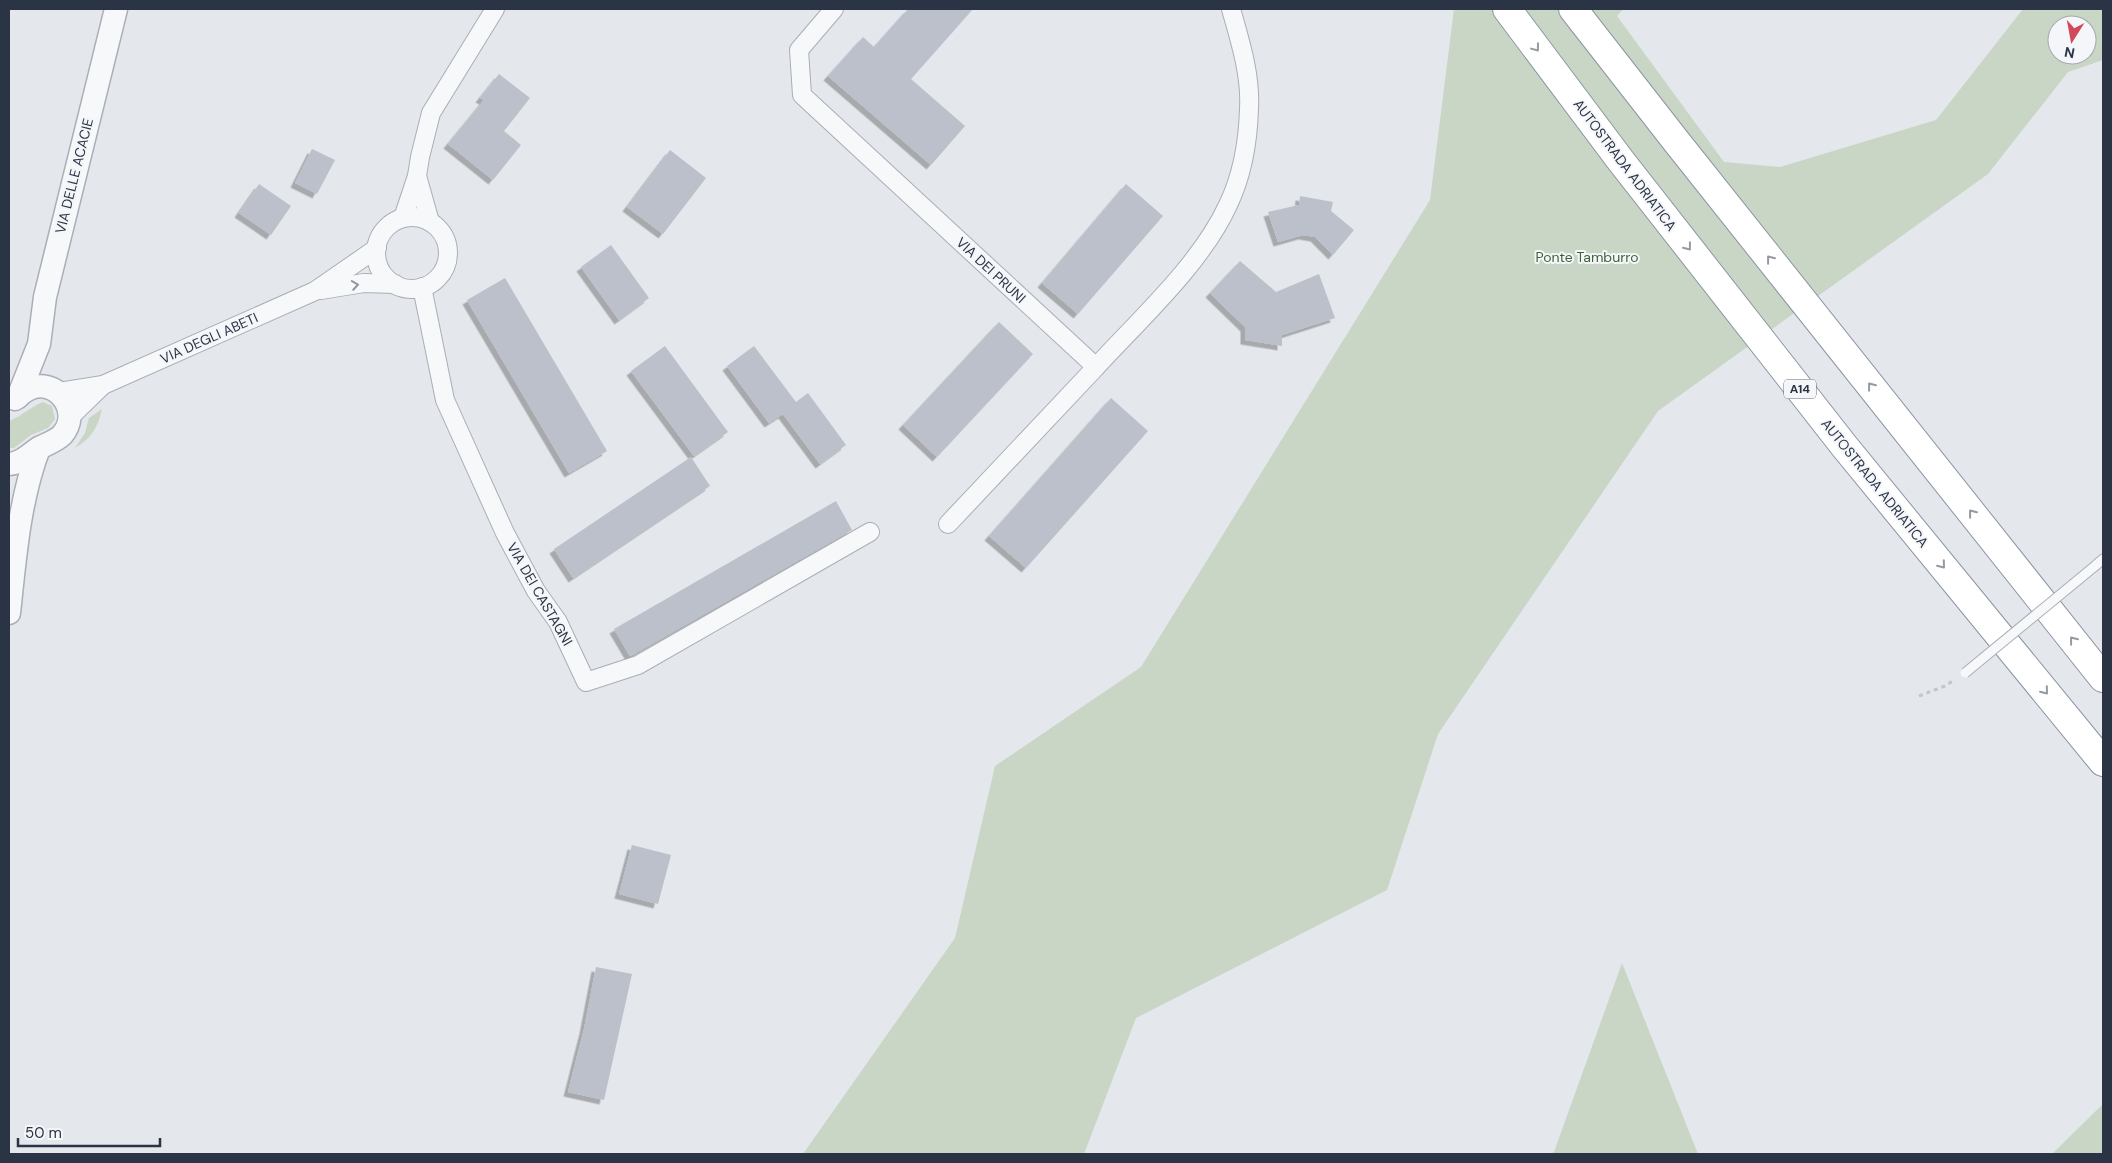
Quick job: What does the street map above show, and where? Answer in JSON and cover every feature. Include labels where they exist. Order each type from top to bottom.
[{"type":"highway","name":"AUTOSTRADA ADRIATICA","points":[[1507,9],[1621,161],[1839,440],[2103,762]]},
{"type":"highway","points":[[1573,9],[2103,678]]},
{"type":"street","name":"VIA DELLE ACACIE","points":[[13,400],[38,344],[53,260],[116,9]]},
{"type":"street","points":[[422,287],[439,276],[448,257],[447,243],[430,222],[417,217],[403,218],[417,176],[431,113],[495,9]]},
{"type":"street","name":"VIA DEI PRUNI","points":[[834,9],[799,50],[802,95],[1096,367]]},
{"type":"street","points":[[948,524],[1182,274],[1209,238],[1231,198],[1242,168],[1250,109],[1245,59],[1232,9]]},
{"type":"street","points":[[417,176],[430,222]]},
{"type":"street","name":"VIA DEGLI ABETI","points":[[55,390],[103,385],[315,291],[377,248],[385,229],[403,218]]},
{"type":"street","points":[[377,248],[380,269],[394,284]]},
{"type":"street","name":"VIA DEGLI ABETI","points":[[315,291],[364,283],[394,284],[408,288],[422,287]]},
{"type":"street","name":"VIA DEI CASTAGNI","points":[[422,287],[445,400],[505,533],[536,591],[558,622],[586,682],[638,665],[870,532]]},
{"type":"street","name":"VIA DELLE ACACIE","points":[[38,344],[44,370],[55,390],[65,399],[70,417]]},
{"type":"street","name":"VIA DEGLI ABETI","points":[[70,417],[103,385]]},
{"type":"street","points":[[13,400],[24,391],[33,387],[42,386],[55,390]]},
{"type":"street","points":[[9,464],[23,460],[39,448],[57,440],[64,434],[70,417]]},
{"type":"street","points":[[9,613],[16,544],[31,470],[39,448]]},
{"type":"street","points":[[9,505],[16,544]]},
{"type":"lane","points":[[1965,673],[2103,559]]},
{"type":"path","points":[[1919,696],[1945,686],[1965,673]]},
{"type":"green space","name":"Ponte Tamburro","points":[[1454,9],[1623,9],[1617,16],[1724,162],[1780,167],[1936,120],[2023,9],[2103,9],[2103,60],[2097,62],[2097,15],[2047,15],[2047,65],[2088,65],[2068,72],[1988,174],[1658,411],[1438,734],[1387,890],[1136,1018],[1084,1154],[803,1154],[955,938],[995,766],[1141,667],[1430,200]]},
{"type":"green space","points":[[43,402],[52,406],[55,419],[48,428],[31,435],[14,448],[9,448],[9,421]]},
{"type":"green space","points":[[102,409],[93,432],[75,448],[85,433],[89,418]]},
{"type":"green space","points":[[1622,963],[1698,1154],[1551,1154],[1554,1152]]},
{"type":"green space","points":[[2103,1104],[2103,1154],[2052,1154]]},
{"type":"building","points":[[908,9],[973,9],[911,79],[965,126],[931,165],[828,76],[863,37],[874,47]]},
{"type":"building","points":[[499,74],[530,98],[504,131],[521,145],[493,180],[448,144],[484,100],[480,98]]},
{"type":"building","points":[[312,149],[335,160],[317,194],[295,183]]},
{"type":"building","points":[[670,150],[706,178],[663,234],[627,207]]},
{"type":"building","points":[[259,184],[291,206],[271,235],[239,213]]},
{"type":"building","points":[[1126,184],[1163,216],[1078,314],[1042,283]]},
{"type":"building","points":[[1300,196],[1333,202],[1331,211],[1354,230],[1333,255],[1315,237],[1303,235],[1278,242],[1268,212],[1299,205]]},
{"type":"building","points":[[611,245],[649,298],[619,320],[581,267]]},
{"type":"building","points":[[1240,261],[1276,292],[1319,274],[1335,318],[1282,335],[1282,346],[1245,340],[1245,327],[1210,293]]},
{"type":"building","points":[[505,278],[607,451],[569,473],[467,300]]},
{"type":"building","points":[[999,322],[1033,354],[937,457],[903,425]]},
{"type":"building","points":[[665,346],[728,432],[694,456],[631,371]]},
{"type":"building","points":[[754,346],[796,402],[808,393],[846,445],[820,464],[783,414],[769,423],[727,366]]},
{"type":"building","points":[[1111,398],[1148,431],[1026,568],[989,536]]},
{"type":"building","points":[[691,457],[710,486],[573,578],[554,549]]},
{"type":"building","points":[[836,501],[852,530],[630,656],[614,629]]},
{"type":"building","points":[[632,845],[671,855],[658,904],[619,894]]},
{"type":"building","points":[[596,967],[632,974],[604,1100],[568,1092],[584,1029]]}]
